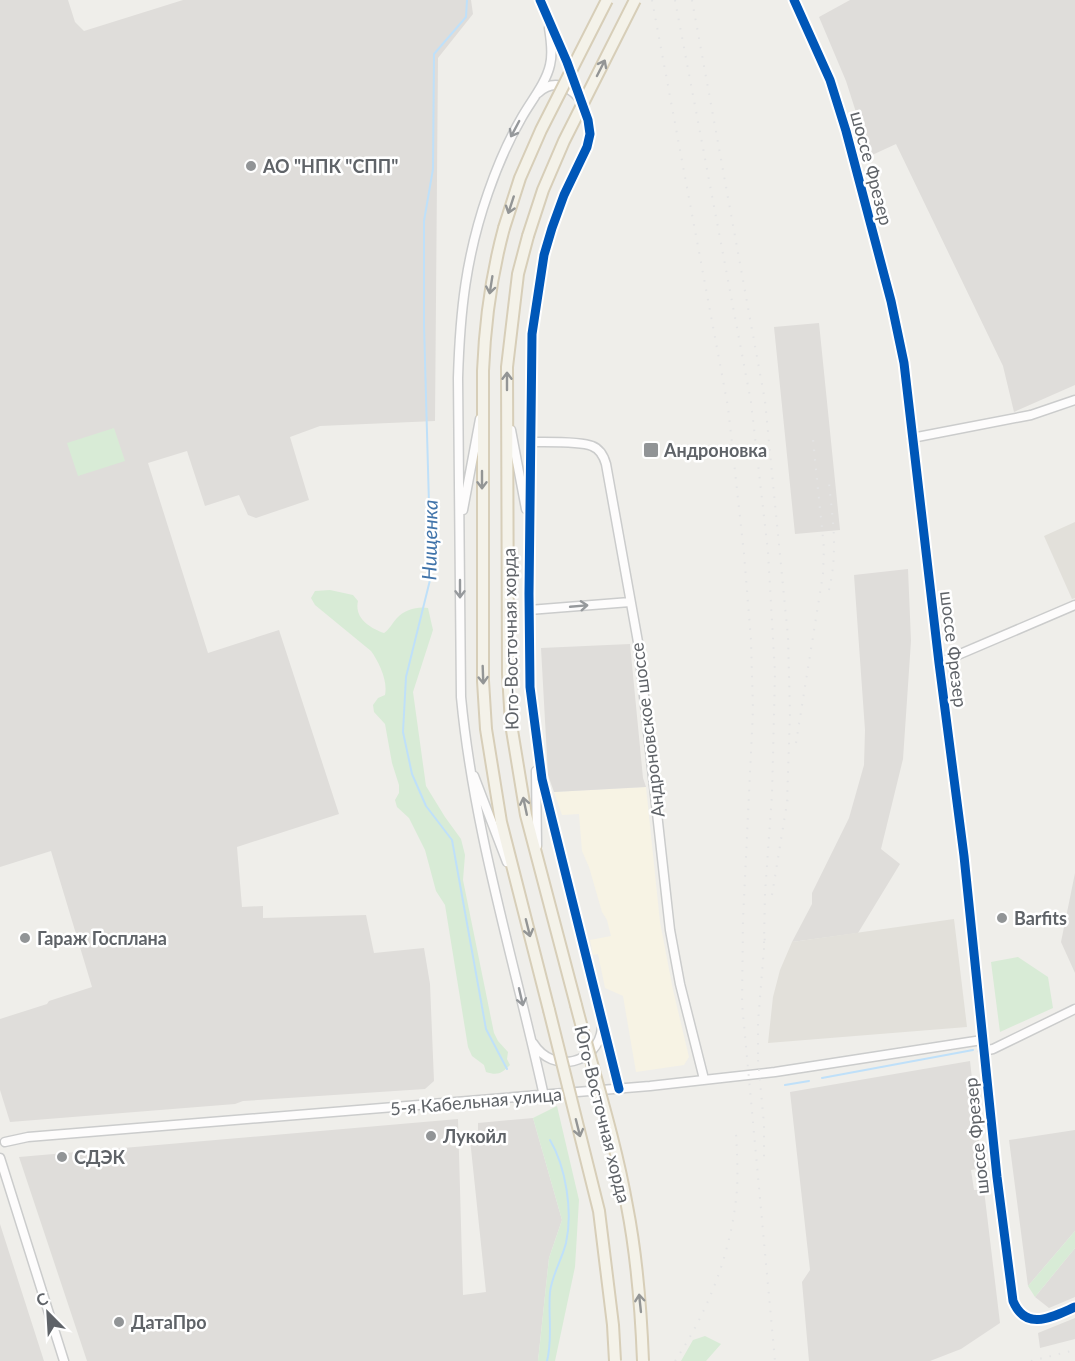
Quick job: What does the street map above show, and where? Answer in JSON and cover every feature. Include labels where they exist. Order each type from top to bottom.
[{"type":"main road","name":"Юго-Восточная хорда","points":[[608,0],[541,130],[520,178],[493,268],[485,321],[482,628],[486,729],[501,822],[599,1210],[611,1304],[615,1361]]},
{"type":"main road","name":"Юго-Восточная хорда","points":[[635,0],[564,141],[543,190],[518,274],[507,367],[507,674],[510,724],[520,785],[627,1203],[635,1254],[643,1361]]},
{"type":"street","points":[[540,0],[567,62],[588,120],[590,134],[587,147],[564,195],[544,255],[532,334],[530,687],[542,779],[619,1089]]},
{"type":"street","name":"шоссе Фрезер","points":[[794,0],[830,80],[891,301],[904,363],[964,856],[983,1051],[1013,1300],[1021,1314],[1030,1320],[1040,1320],[1075,1307]]},
{"type":"street","points":[[544,1096],[475,801],[467,756],[461,698],[458,378],[459,326],[463,289],[475,236],[488,192],[514,132],[550,65],[548,17]]},
{"type":"street","points":[[534,97],[546,87],[559,85],[571,90],[580,100]]},
{"type":"street","points":[[912,438],[1031,415],[1075,400]]},
{"type":"street","points":[[459,530],[483,404]]},
{"type":"street","points":[[507,415],[530,527]]},
{"type":"street","name":"Андроновское шоссе","points":[[531,442],[592,446],[603,456],[638,642],[670,930],[680,984],[704,1079]]},
{"type":"street","points":[[529,610],[630,602]]},
{"type":"street","points":[[939,663],[1075,605]]},
{"type":"street","points":[[536,742],[537,858]]},
{"type":"street","points":[[467,756],[521,899]]},
{"type":"street","points":[[983,1051],[993,1049],[1075,1009]]},
{"type":"street","points":[[530,1034],[539,1051],[549,1059],[562,1062],[574,1061],[591,1052],[599,1042],[602,1030],[601,1017]]},
{"type":"street","name":"5-я Кабельная улица","points":[[2,1140],[619,1089],[775,1072],[982,1040]]},
{"type":"street","points":[[0,1153],[5,1148],[2,1140]]},
{"type":"street","points":[[0,1158],[64,1361]]},
{"type":"shaded area","points":[[0,0],[68,0],[75,22],[84,31],[183,0],[471,0],[473,14],[438,58],[435,421],[320,426],[290,437],[309,500],[256,518],[248,515],[239,495],[205,506],[187,451],[148,463],[208,653],[279,630],[339,814],[237,847],[242,907],[263,906],[263,918],[366,915],[374,953],[424,948],[430,984],[434,1081],[425,1089],[243,1101],[235,1104],[10,1122],[0,1090],[0,1019],[92,987],[51,851],[0,867]]},
{"type":"shaded area","points":[[850,0],[1075,0],[1075,385],[1014,412],[1003,366],[896,144],[870,156],[846,81],[819,17]]},
{"type":"shaded area","points":[[819,323],[840,530],[795,534],[774,327]]},
{"type":"shaded area","points":[[1075,522],[1075,598],[1072,599],[1044,536]]},
{"type":"shaded area","points":[[908,569],[911,641],[903,759],[881,849],[900,864],[858,933],[792,942],[812,904],[812,893],[849,818],[864,765],[865,730],[854,575]]},
{"type":"shaded area","points":[[630,644],[643,778],[646,787],[554,792],[548,775],[541,648]]},
{"type":"shaded area","points":[[646,787],[660,922],[689,1057],[684,1065],[636,1072],[623,996],[605,988],[598,954],[593,955],[590,940],[611,936],[582,851],[579,814],[562,815],[554,792]]},
{"type":"shaded area","points":[[1075,873],[1075,973],[1061,942]]},
{"type":"shaded area","points":[[954,919],[967,1027],[768,1043],[773,997],[780,970],[792,942]]},
{"type":"shaded area","points":[[970,1061],[982,1168],[971,1170],[974,1190],[984,1190],[1000,1323],[961,1349],[930,1361],[809,1361],[802,1282],[810,1270],[790,1092]]},
{"type":"shaded area","points":[[533,1118],[562,1220],[549,1258],[538,1361],[87,1361],[19,1157],[458,1119],[463,1295],[486,1292],[470,1139],[478,1138],[478,1123]]},
{"type":"shaded area","points":[[1075,1130],[1075,1231],[1028,1286],[1009,1140]]},
{"type":"shaded area","points":[[0,1224],[44,1361],[0,1361]]},
{"type":"shaded area","points":[[1075,1248],[1075,1297],[1049,1308],[1035,1297]]},
{"type":"shaded area","points":[[1075,1318],[1075,1339],[1040,1348],[1038,1333]]},
{"type":"green space","points":[[114,428],[125,461],[78,476],[67,443]]},
{"type":"green space","points":[[330,590],[353,595],[358,601],[358,612],[364,622],[384,633],[403,613],[416,608],[428,608],[433,630],[413,692],[426,786],[461,839],[465,855],[463,880],[494,1033],[508,1052],[507,1059],[510,1065],[500,1073],[486,1072],[484,1065],[472,1056],[468,1047],[445,905],[436,891],[425,850],[409,818],[397,807],[395,800],[399,793],[399,785],[392,763],[385,724],[374,712],[373,705],[378,698],[385,695],[382,672],[371,651],[315,605],[311,598],[315,591]]},
{"type":"green space","points":[[1018,957],[1048,977],[1053,1008],[1000,1032],[991,962]]},
{"type":"green space","points":[[557,1106],[579,1200],[575,1267],[555,1361],[538,1361],[549,1258],[562,1220],[533,1118]]},
{"type":"green space","points":[[1075,1231],[1075,1248],[1035,1297],[1028,1286]]},
{"type":"green space","points":[[705,1336],[721,1344],[706,1361],[681,1361],[693,1340]]},
{"type":"waterway","name":"Нищенка","points":[[467,0],[466,17],[434,54],[433,169],[424,221],[424,325],[431,576],[406,677],[403,732],[412,774],[426,806],[452,840],[486,1029],[507,1069]]},
{"type":"waterway","points":[[822,1078],[973,1050]]},
{"type":"waterway","points":[[785,1085],[809,1081]]},
{"type":"waterway","name":"Нищенка","points":[[547,1361],[550,1344],[550,1292],[566,1243],[569,1218],[564,1176],[550,1140]]},
{"type":"railway","points":[[652,0],[728,407],[744,554],[751,640],[753,710],[743,920],[742,1003],[775,1361]]},
{"type":"railway","points":[[675,0],[751,402],[768,552],[775,673],[772,795],[764,943]]},
{"type":"railway","points":[[692,0],[765,401],[788,637],[790,713],[787,803]]},
{"type":"railway","points":[[796,743],[823,574],[824,548],[813,440]]},
{"type":"railway","points":[[829,483],[834,549],[829,590]]},
{"type":"railway","points":[[772,895],[788,797]]},
{"type":"railway","points":[[758,1054],[758,1022],[765,936]]},
{"type":"railway","points":[[758,1060],[764,1124],[764,1158]]},
{"type":"railway","points":[[675,1361],[708,1301],[730,1235],[737,1189],[736,1133]]},
{"type":"railway","points":[[1031,1361],[1075,1350]]},
{"type":"cycle path","points":[[540,0],[567,62],[588,120],[590,134],[587,147],[564,195],[544,255],[532,334],[530,687],[542,779],[619,1089]]},
{"type":"cycle path","points":[[794,0],[830,80],[846,131],[891,301],[904,363],[964,856],[997,1177],[1013,1301],[1018,1311],[1032,1319],[1049,1318],[1075,1307]]},
{"type":"place","name":"АО \"НПК \"СПП\"","points":[[251,166]]},
{"type":"place","name":"Андроновка","points":[[651,450]]},
{"type":"place","name":"Barfits","points":[[1002,918]]},
{"type":"place","name":"Гараж Госплана","points":[[25,938]]},
{"type":"place","name":"Лукойл","points":[[431,1136]]},
{"type":"place","name":"СДЭК","points":[[62,1157]]},
{"type":"place","name":"ДатаПро","points":[[119,1322]]}]
